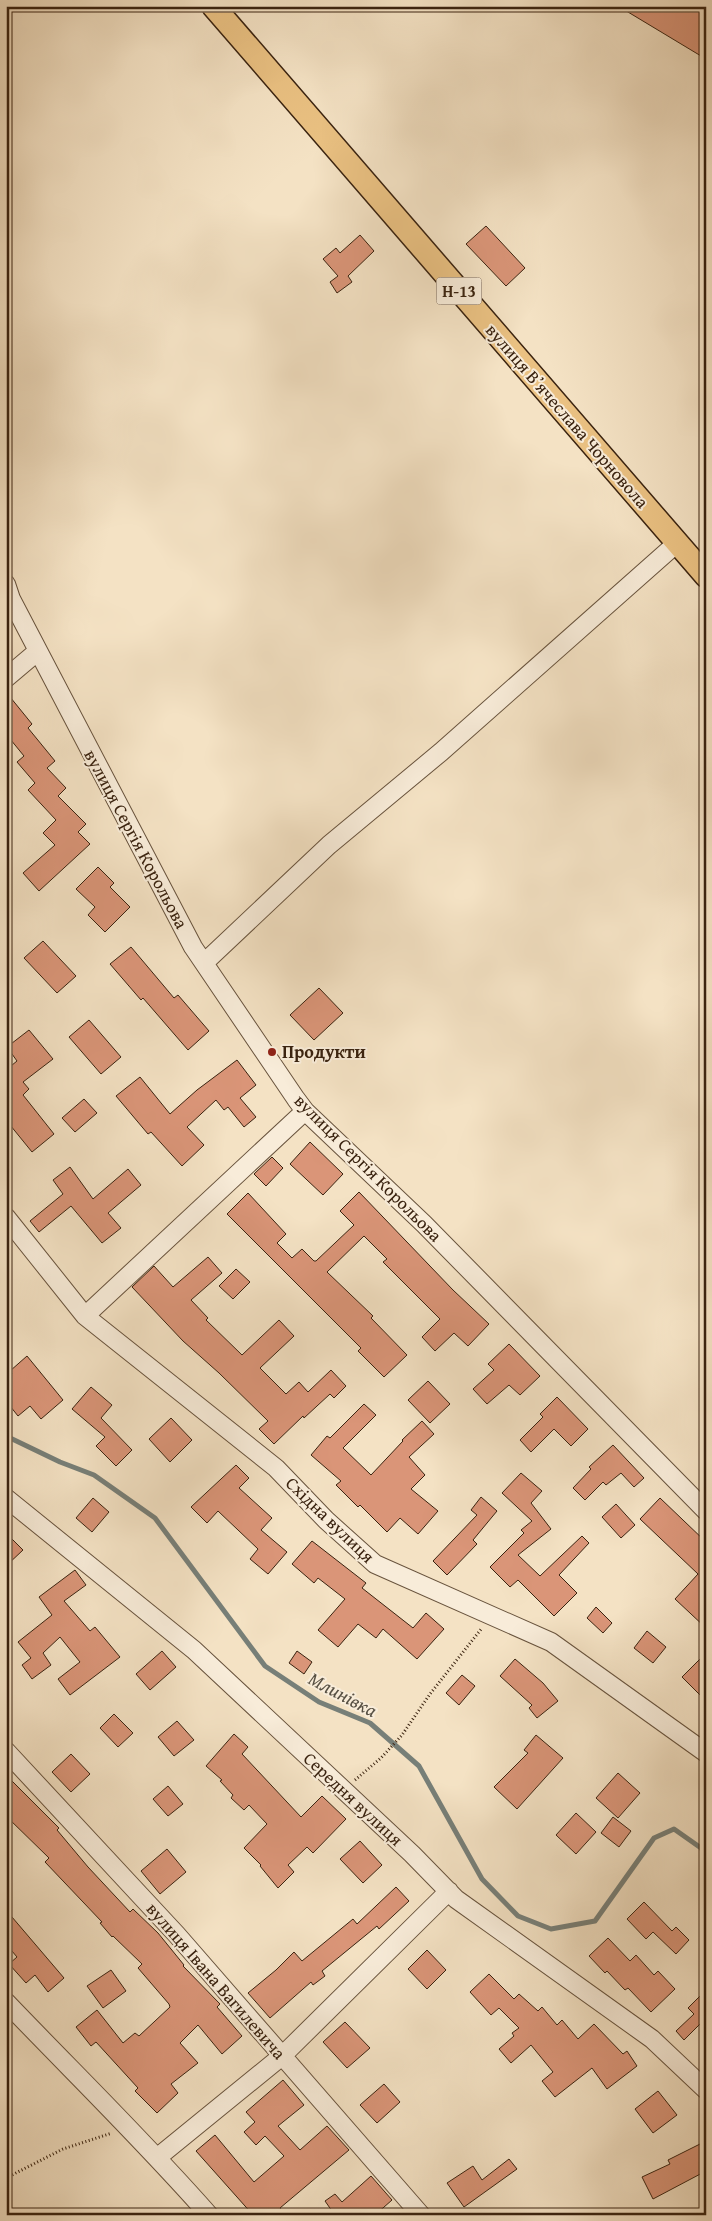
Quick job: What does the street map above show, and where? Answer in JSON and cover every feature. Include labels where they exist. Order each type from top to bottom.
[{"type":"main road","name":"вулиця Вʼячеслава Чорновола","points":[[213,6],[706,576]]},
{"type":"street","points":[[204,963],[329,845],[441,752],[677,543]]},
{"type":"street","name":"вулиця Сергія Корольова","points":[[6,584],[11,599],[192,947],[305,1111],[424,1224],[706,1511]]},
{"type":"street","points":[[6,678],[38,651]]},
{"type":"street","points":[[85,1316],[305,1111]]},
{"type":"street","name":"Східна вулиця","points":[[6,1217],[85,1316],[276,1468],[326,1520],[376,1564],[551,1642],[706,1753]]},
{"type":"street","name":"Середня вулиця","points":[[6,1498],[194,1650],[456,1899],[652,2039],[706,2090]]},
{"type":"street","name":"вулиця Івана Вагилевича","points":[[6,1751],[177,1935],[421,2215]]},
{"type":"street","points":[[158,2157],[282,2056],[448,1891]]},
{"type":"street","points":[[6,2002],[127,2128],[158,2157],[209,2215]]},
{"type":"path","points":[[343,1790],[381,1758],[402,1735],[430,1694],[492,1616]]},
{"type":"path","points":[[6,2178],[63,2149],[127,2128]]},
{"type":"building","points":[[618,6],[706,6],[706,59]]},
{"type":"building","points":[[486,226],[525,268],[506,286],[466,244]]},
{"type":"building","points":[[360,235],[374,251],[348,276],[352,282],[337,293],[330,282],[338,276],[323,259],[336,248],[340,253]]},
{"type":"building","points":[[6,692],[32,724],[28,728],[55,761],[47,768],[66,788],[58,796],[86,824],[78,832],[90,844],[39,891],[23,873],[55,845],[43,833],[56,820],[28,790],[35,783],[17,762],[24,756],[6,734]]},
{"type":"building","points":[[98,867],[114,883],[110,887],[130,907],[105,932],[88,915],[95,907],[76,889]]},
{"type":"building","points":[[43,941],[76,976],[57,993],[24,958]]},
{"type":"building","points":[[131,947],[174,998],[178,995],[209,1031],[188,1050],[143,998],[141,1000],[110,964]]},
{"type":"building","points":[[319,988],[343,1013],[314,1040],[290,1015]]},
{"type":"building","points":[[89,1020],[121,1057],[101,1074],[69,1037]]},
{"type":"building","points":[[29,1030],[53,1059],[23,1082],[29,1089],[23,1095],[54,1134],[32,1152],[6,1120],[6,1070],[17,1061],[7,1047]]},
{"type":"building","points":[[237,1060],[256,1085],[240,1098],[256,1117],[244,1127],[228,1107],[224,1110],[216,1100],[187,1127],[204,1145],[182,1166],[151,1132],[148,1134],[116,1096],[140,1077],[170,1114],[197,1090]]},
{"type":"building","points":[[84,1099],[97,1113],[75,1132],[62,1118]]},
{"type":"building","points":[[310,1142],[343,1174],[323,1195],[290,1164]]},
{"type":"building","points":[[272,1157],[283,1168],[266,1186],[254,1174]]},
{"type":"building","points":[[70,1167],[93,1199],[128,1169],[141,1185],[108,1213],[121,1228],[102,1243],[71,1206],[39,1232],[30,1221],[63,1194],[53,1180]]},
{"type":"building","points":[[359,1192],[453,1290],[489,1324],[468,1346],[454,1333],[435,1351],[422,1337],[440,1319],[383,1262],[387,1259],[364,1236],[327,1272],[373,1316],[371,1318],[407,1355],[384,1377],[358,1351],[361,1348],[227,1214],[248,1193],[286,1234],[277,1243],[292,1258],[302,1249],[316,1261],[354,1225],[340,1211]]},
{"type":"building","points":[[208,1257],[222,1273],[191,1300],[208,1318],[206,1320],[242,1355],[279,1320],[294,1336],[260,1368],[286,1394],[299,1382],[308,1392],[331,1370],[346,1386],[334,1398],[330,1394],[304,1418],[303,1416],[274,1444],[259,1429],[268,1421],[183,1341],[132,1287],[154,1266],[173,1287]]},
{"type":"building","points":[[236,1269],[250,1282],[233,1299],[219,1286]]},
{"type":"building","points":[[509,1344],[540,1376],[520,1395],[509,1385],[487,1404],[473,1389],[494,1370],[488,1364]]},
{"type":"building","points":[[27,1356],[63,1400],[41,1419],[30,1406],[18,1416],[6,1401],[6,1379],[12,1374],[10,1371]]},
{"type":"building","points":[[428,1381],[450,1404],[430,1423],[408,1400]]},
{"type":"building","points":[[91,1387],[112,1405],[101,1418],[132,1450],[116,1466],[96,1446],[105,1437],[72,1409]]},
{"type":"building","points":[[557,1397],[588,1429],[571,1446],[554,1429],[531,1452],[520,1440],[543,1417],[540,1414]]},
{"type":"building","points":[[364,1404],[376,1415],[343,1448],[371,1475],[422,1421],[434,1434],[409,1457],[425,1475],[411,1489],[438,1511],[418,1534],[400,1518],[387,1532],[360,1505],[358,1507],[336,1485],[341,1481],[311,1455],[327,1436],[330,1438]]},
{"type":"building","points":[[171,1418],[192,1440],[170,1462],[149,1439]]},
{"type":"building","points":[[613,1445],[644,1478],[634,1487],[621,1473],[606,1485],[603,1482],[585,1500],[573,1488],[591,1469],[589,1467]]},
{"type":"building","points":[[236,1465],[249,1478],[239,1488],[272,1518],[261,1530],[287,1552],[268,1574],[250,1559],[258,1549],[218,1511],[207,1523],[191,1507]]},
{"type":"building","points":[[521,1473],[542,1491],[531,1503],[551,1529],[518,1555],[540,1576],[582,1536],[589,1543],[559,1575],[577,1593],[554,1616],[518,1580],[510,1587],[490,1567],[524,1533],[521,1530],[532,1521],[502,1493]]},
{"type":"building","points":[[481,1497],[497,1511],[473,1540],[477,1544],[447,1575],[433,1561],[477,1515],[471,1510]]},
{"type":"building","points":[[93,1498],[109,1512],[92,1532],[76,1518]]},
{"type":"building","points":[[660,1498],[706,1542],[706,1628],[675,1599],[698,1574],[640,1519]]},
{"type":"building","points":[[616,1504],[635,1525],[621,1538],[602,1517]]},
{"type":"building","points":[[6,1533],[23,1550],[6,1566]]},
{"type":"building","points":[[312,1541],[366,1583],[362,1588],[413,1628],[426,1613],[444,1629],[417,1659],[383,1629],[376,1638],[358,1624],[338,1647],[318,1630],[345,1599],[318,1578],[314,1583],[292,1564]]},
{"type":"building","points":[[75,1570],[86,1585],[64,1601],[90,1631],[95,1627],[120,1657],[70,1695],[58,1679],[80,1662],[60,1637],[43,1653],[51,1665],[32,1679],[22,1665],[31,1658],[18,1642],[52,1615],[39,1597]]},
{"type":"building","points":[[596,1607],[612,1623],[603,1633],[587,1618]]},
{"type":"building","points":[[647,1631],[666,1647],[653,1663],[634,1648]]},
{"type":"building","points":[[162,1651],[176,1667],[150,1690],[136,1674]]},
{"type":"building","points":[[297,1651],[312,1662],[304,1674],[289,1663]]},
{"type":"building","points":[[706,1653],[706,1701],[682,1677]]},
{"type":"building","points":[[515,1659],[543,1683],[558,1701],[537,1718],[529,1708],[532,1705],[500,1676]]},
{"type":"building","points":[[462,1675],[475,1686],[459,1705],[446,1693]]},
{"type":"building","points":[[114,1714],[133,1733],[118,1747],[100,1728]]},
{"type":"building","points":[[177,1721],[194,1740],[174,1756],[158,1737]]},
{"type":"building","points":[[234,1734],[248,1747],[242,1754],[301,1817],[322,1796],[346,1819],[313,1853],[307,1847],[288,1865],[294,1872],[278,1888],[261,1865],[244,1848],[267,1824],[249,1805],[244,1810],[231,1798],[233,1795],[220,1781],[222,1780],[206,1766]]},
{"type":"building","points":[[536,1735],[563,1758],[517,1809],[494,1787],[528,1753],[524,1750]]},
{"type":"building","points":[[71,1754],[90,1774],[71,1792],[52,1772]]},
{"type":"building","points":[[618,1773],[640,1793],[618,1818],[596,1798]]},
{"type":"building","points":[[6,1775],[59,1828],[57,1830],[88,1867],[130,1912],[133,1909],[158,1933],[183,1966],[220,2004],[217,2007],[242,2036],[222,2054],[198,2025],[180,2043],[198,2063],[171,2084],[178,2093],[157,2113],[135,2091],[138,2088],[96,2042],[91,2046],[76,2027],[97,2010],[123,2043],[135,2033],[139,2036],[170,2007],[169,2004],[138,1968],[142,1964],[112,1937],[100,1923],[102,1922],[45,1862],[49,1858],[6,1816]]},
{"type":"building","points":[[168,1786],[183,1804],[168,1816],[153,1799]]},
{"type":"building","points":[[576,1813],[596,1832],[576,1854],[556,1835]]},
{"type":"building","points":[[613,1817],[631,1831],[619,1847],[601,1833]]},
{"type":"building","points":[[360,1841],[382,1865],[363,1883],[340,1859]]},
{"type":"building","points":[[167,1849],[186,1872],[160,1894],[141,1871]]},
{"type":"building","points":[[396,1887],[409,1901],[379,1929],[377,1926],[322,1971],[325,1976],[313,1985],[311,1982],[270,2018],[248,1993],[294,1952],[302,1961],[353,1919],[357,1924]]},
{"type":"building","points":[[644,1902],[672,1931],[676,1927],[689,1940],[676,1954],[653,1932],[646,1939],[627,1919]]},
{"type":"building","points":[[6,1910],[64,1978],[48,1992],[35,1975],[26,1983],[9,1964],[17,1957],[6,1944]]},
{"type":"building","points":[[608,1938],[630,1961],[636,1955],[654,1975],[658,1971],[675,1989],[651,2012],[628,1988],[625,1990],[589,1956]]},
{"type":"building","points":[[427,1950],[446,1970],[427,1989],[408,1969]]},
{"type":"building","points":[[111,1970],[126,1991],[103,2008],[87,1986]]},
{"type":"building","points":[[489,1974],[514,1999],[519,1994],[538,2011],[542,2007],[557,2025],[562,2020],[578,2039],[594,2024],[623,2054],[627,2051],[637,2066],[607,2089],[592,2068],[555,2097],[542,2081],[553,2072],[531,2045],[511,2063],[499,2049],[514,2036],[512,2033],[519,2028],[499,2008],[491,2015],[470,1992]]},
{"type":"building","points":[[706,1990],[706,2026],[702,2022],[684,2040],[676,2031],[694,2014],[688,2008]]},
{"type":"building","points":[[345,2022],[370,2048],[347,2068],[323,2042]]},
{"type":"building","points":[[283,2080],[304,2105],[278,2126],[300,2150],[327,2126],[349,2150],[280,2208],[286,2215],[253,2215],[196,2151],[215,2135],[254,2182],[284,2156],[265,2136],[256,2145],[244,2132],[255,2122],[246,2112]]},
{"type":"building","points":[[384,2084],[400,2102],[377,2123],[360,2105]]},
{"type":"building","points":[[658,2091],[677,2115],[653,2133],[635,2109]]},
{"type":"building","points":[[706,2141],[706,2171],[653,2199],[642,2177],[670,2164],[668,2160]]},
{"type":"building","points":[[509,2159],[517,2169],[464,2207],[447,2183],[473,2166],[482,2180]]},
{"type":"building","points":[[371,2176],[392,2200],[375,2215],[328,2215],[332,2211],[325,2201],[335,2194],[342,2202]]},
{"type":"waterway","name":"Млинівка","points":[[6,1436],[60,1462],[94,1475],[155,1518],[265,1666],[319,1702],[370,1723],[419,1766],[482,1879],[518,1916],[551,1929],[595,1921],[654,1838],[674,1829],[701,1848],[706,1855]]},
{"type":"place","name":"Продукти","points":[[272,1052]]}]
